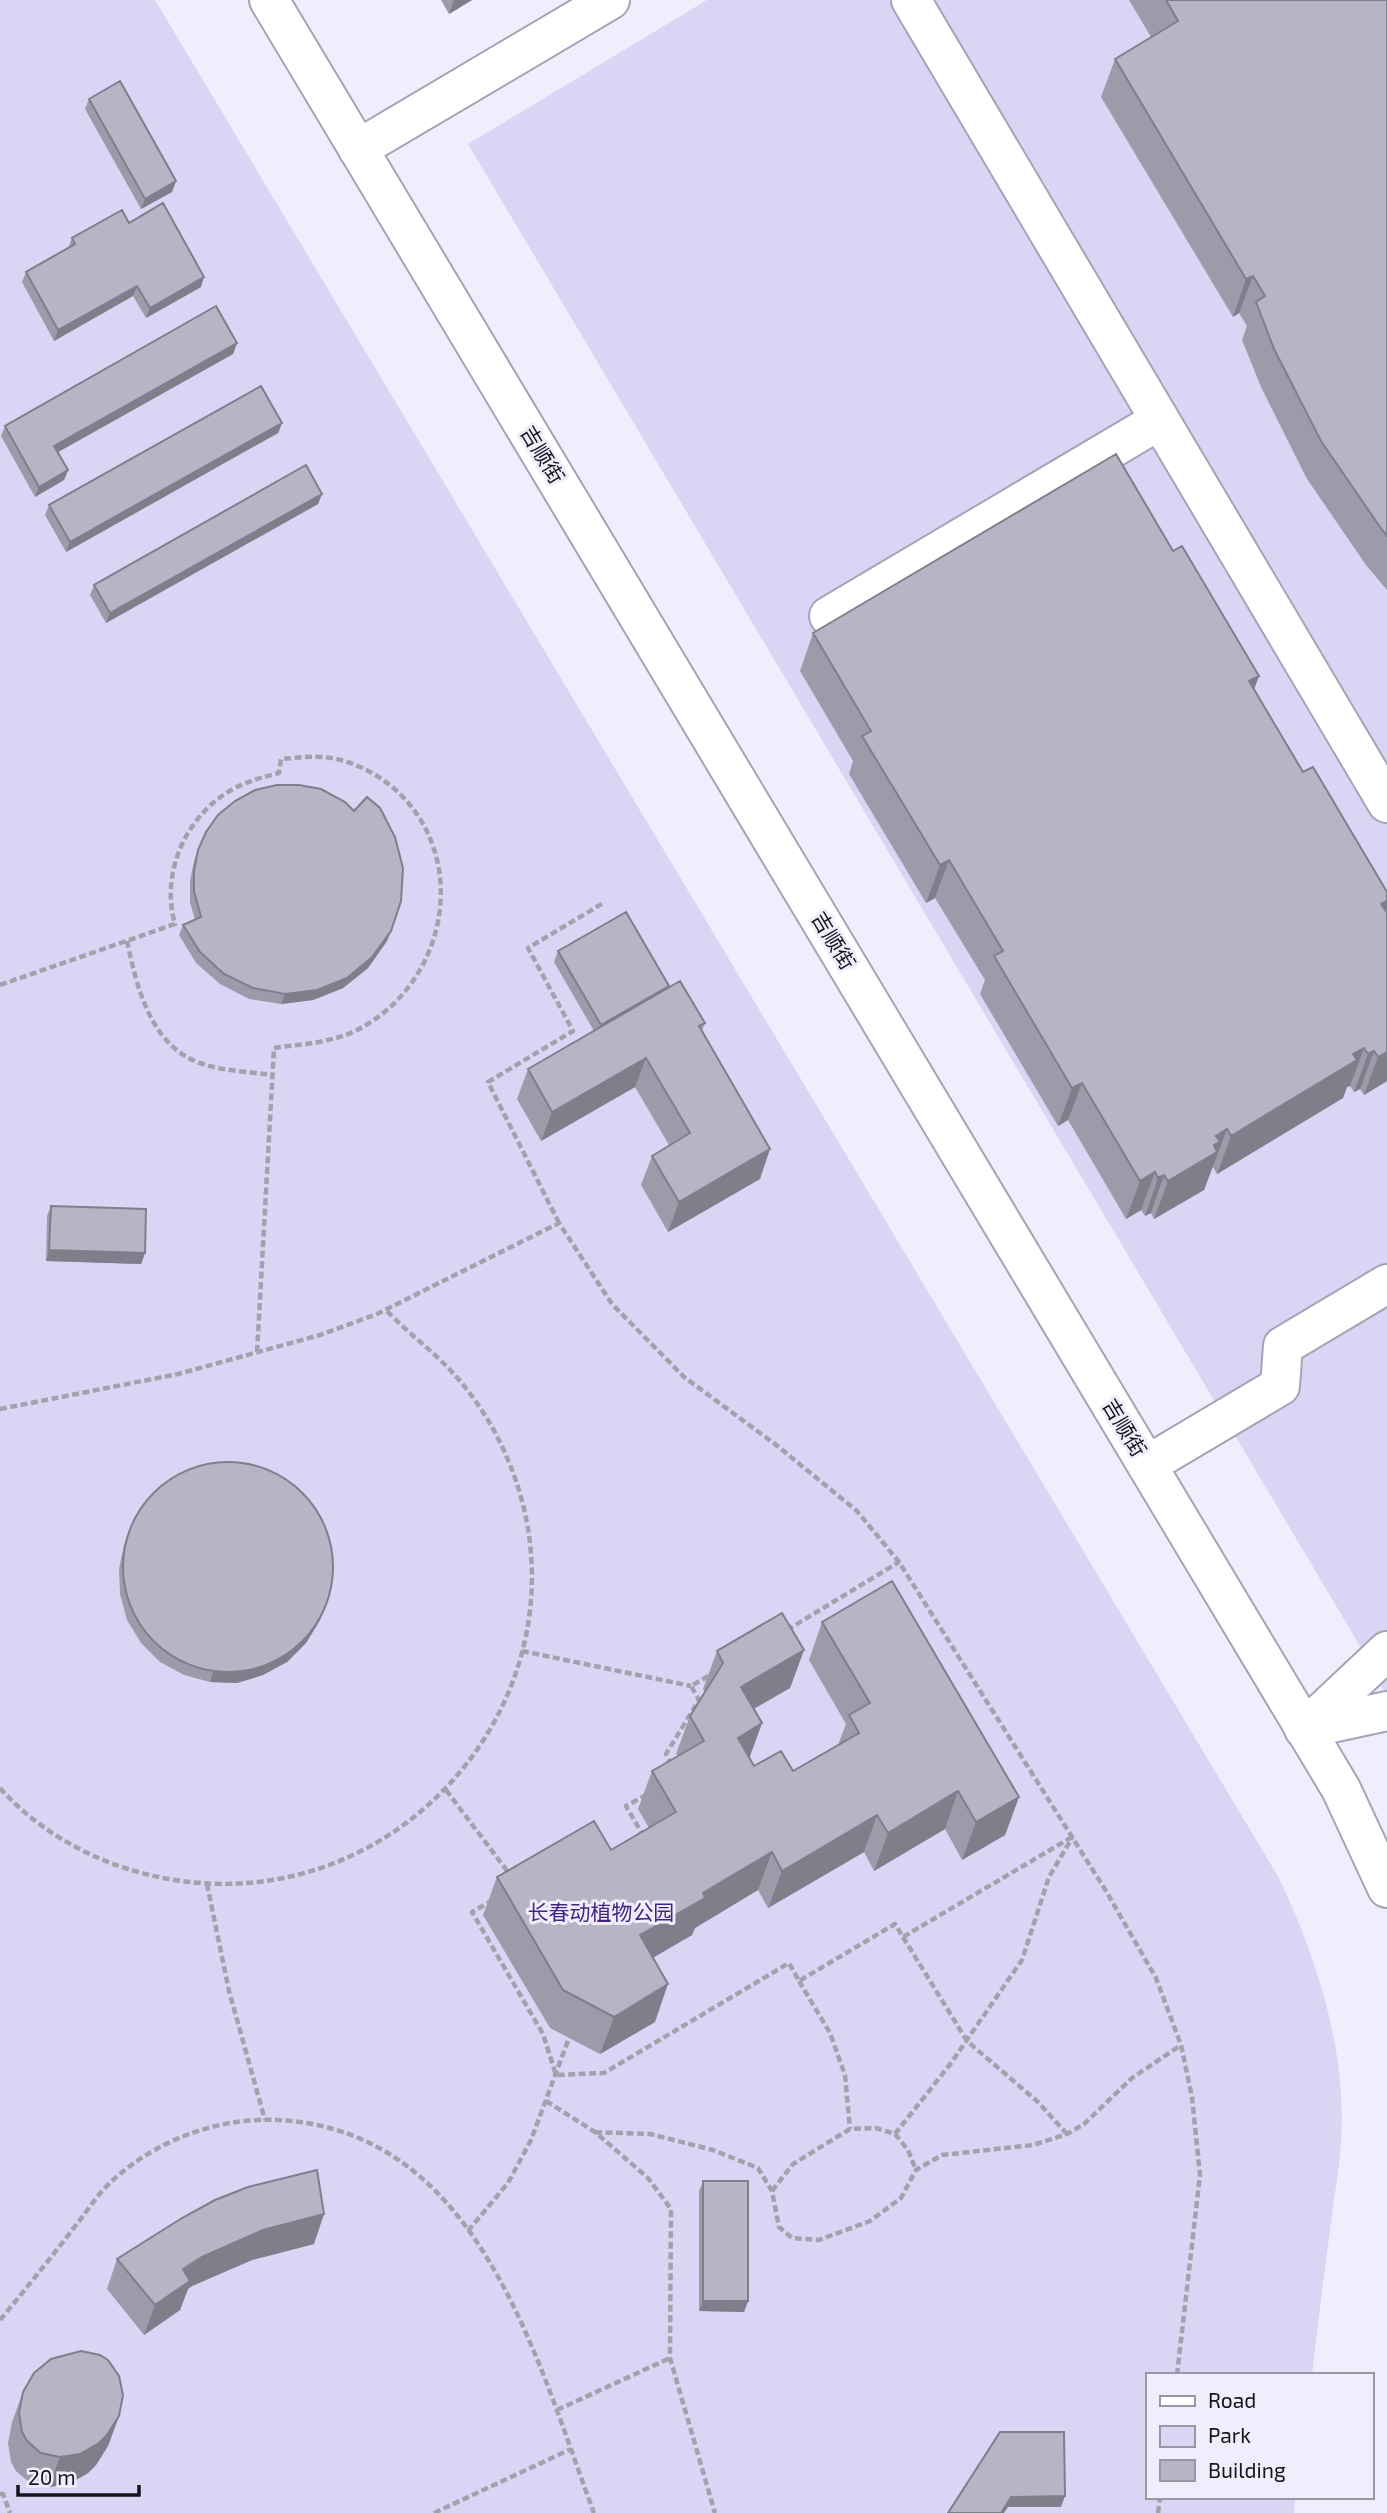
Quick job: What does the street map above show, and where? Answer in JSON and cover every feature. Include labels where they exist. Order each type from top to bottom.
[{"type":"main road","name":"吉顺街","points":[[270,0],[1341,1788],[1387,1888]]},
{"type":"main road","points":[[359,149],[610,0]]},
{"type":"main road","points":[[911,0],[1387,803]]},
{"type":"main road","points":[[829,616],[1160,420]]},
{"type":"main road","points":[[1147,1465],[1280,1386],[1283,1346],[1387,1284]]},
{"type":"main road","points":[[1304,1729],[1387,1651]]},
{"type":"main road","points":[[1304,1729],[1387,1711]]},
{"type":"path","points":[[0,985],[176,924],[170,905],[171,876],[179,849],[193,825],[210,806],[231,790],[254,779],[279,773],[281,759],[325,757],[370,772],[390,785],[408,802],[422,822],[433,844],[439,868],[440,919],[434,943],[423,967],[407,990],[387,1011],[356,1031],[315,1043],[274,1048],[257,1353]]},
{"type":"path","points":[[605,902],[528,948],[573,1031],[488,1082],[559,1223],[612,1304],[684,1377],[775,1444],[857,1511],[899,1562],[1072,1837],[1156,1978],[1181,2045],[1192,2097],[1200,2175],[1177,2373]]},
{"type":"path","points":[[127,941],[133,971],[149,1015],[165,1040],[184,1057],[205,1065],[272,1075]]},
{"type":"path","points":[[0,1409],[178,1374],[320,1335],[386,1310],[559,1223]]},
{"type":"path","points":[[0,1788],[41,1825],[79,1849],[120,1867],[162,1879],[206,1884],[251,1884],[295,1877],[338,1863],[377,1844],[413,1819],[446,1790],[474,1757],[514,1680],[522,1651],[531,1595],[530,1551],[523,1508],[510,1466],[492,1427],[468,1391],[439,1359],[386,1310]]},
{"type":"path","points":[[783,1632],[899,1562]]},
{"type":"path","points":[[522,1651],[691,1686],[714,1673]]},
{"type":"path","points":[[679,1776],[666,1754],[699,1700],[691,1686]]},
{"type":"path","points":[[446,1790],[518,1885]]},
{"type":"path","points":[[647,1794],[626,1806],[650,1847]]},
{"type":"path","points":[[903,1937],[1072,1837]]},
{"type":"path","points":[[894,2134],[967,2041],[1022,1960],[1049,1877],[1072,1837]]},
{"type":"path","points":[[206,1884],[229,1991],[265,2120]]},
{"type":"path","points":[[495,1899],[472,1912],[543,2034],[556,2075]]},
{"type":"path","points":[[799,1981],[895,1924],[967,2041],[1038,2102],[1068,2134]]},
{"type":"path","points":[[556,2075],[604,2073],[789,1963],[830,2033],[845,2075],[850,2129]]},
{"type":"path","points":[[468,2231],[508,2183],[531,2140],[569,2038]]},
{"type":"path","points":[[595,2132],[650,2134],[713,2150],[758,2168],[772,2191],[779,2227],[792,2238],[819,2240],[870,2221],[901,2198],[916,2170],[942,2155],[1033,2145],[1068,2134],[1084,2124],[1132,2078],[1181,2045]]},
{"type":"path","points":[[546,2101],[595,2132],[648,2178],[671,2209],[670,2358],[715,2513]]},
{"type":"path","points":[[0,2320],[111,2181],[167,2143],[198,2131],[231,2123],[300,2121],[333,2128],[366,2140],[396,2157],[424,2178],[448,2203],[468,2231],[502,2285],[543,2372],[594,2513]]},
{"type":"path","points":[[772,2191],[793,2164],[850,2129],[876,2128],[894,2134],[908,2150],[916,2170]]},
{"type":"path","points":[[557,2410],[670,2358]]},
{"type":"path","points":[[434,2513],[571,2449]]},
{"type":"path","points":[[0,2494],[3,2494],[10,2513]]},
{"type":"green space","name":"长春动植物公园","points":[[0,0],[155,0],[1279,1878],[1306,1940],[1334,2039],[1342,2107],[1340,2160],[1312,2373],[1146,2373],[1146,2499],[1295,2499],[1294,2513],[0,2513]]},
{"type":"green space","points":[[707,0],[1387,0],[1387,1697],[1354,1636],[468,144]]},
{"type":"building","points":[[1166,0],[1387,0],[1387,536],[1321,441],[1274,349],[1256,302],[1265,296],[1253,276],[1246,279],[1115,59],[1178,21]]},
{"type":"building","points":[[120,81],[176,181],[145,199],[89,99]]},
{"type":"building","points":[[163,203],[204,277],[150,308],[137,286],[58,330],[26,272],[75,244],[72,238],[122,210],[129,223]]},
{"type":"building","points":[[216,306],[237,343],[54,446],[68,470],[39,487],[5,426]]},
{"type":"building","points":[[261,386],[282,423],[70,542],[49,505]]},
{"type":"building","points":[[1116,454],[1173,551],[1182,546],[1259,676],[1249,681],[1303,772],[1313,767],[1387,892],[1387,901],[1381,904],[1387,913],[1387,1052],[1378,1057],[1374,1051],[1368,1054],[1364,1048],[1353,1054],[1357,1060],[1231,1136],[1227,1129],[1216,1136],[1220,1142],[1214,1145],[1217,1152],[1168,1181],[1164,1175],[1158,1178],[1155,1172],[1140,1181],[1082,1083],[1072,1088],[994,956],[1003,951],[949,860],[940,865],[862,736],[871,731],[813,633]]},
{"type":"building","points":[[306,465],[322,494],[110,613],[94,585]]},
{"type":"building","points":[[277,785],[321,789],[345,802],[354,811],[367,797],[380,808],[395,837],[403,868],[401,901],[391,931],[372,957],[347,978],[317,990],[285,994],[253,988],[224,974],[200,952],[183,925],[201,917],[194,891],[194,871],[198,850],[206,832],[218,815],[235,801],[255,790]]},
{"type":"building","points":[[626,912],[669,986],[601,1025],[558,951]]},
{"type":"building","points":[[680,981],[705,1023],[699,1026],[770,1149],[679,1202],[652,1156],[690,1133],[646,1058],[552,1112],[528,1069]]},
{"type":"building","points":[[51,1206],[146,1209],[145,1253],[49,1250]]},
{"type":"building","points":[[228,1462],[268,1470],[302,1493],[325,1527],[333,1567],[325,1607],[302,1641],[268,1664],[228,1672],[188,1664],[154,1641],[131,1607],[123,1567],[131,1527],[154,1493],[188,1470]]},
{"type":"building","points":[[892,1581],[1019,1797],[976,1822],[958,1791],[888,1833],[877,1815],[782,1871],[772,1852],[703,1893],[705,1898],[640,1935],[668,1984],[614,2017],[563,1990],[497,1877],[594,1821],[611,1850],[676,1812],[652,1771],[704,1741],[690,1716],[723,1663],[717,1651],[782,1613],[804,1650],[741,1687],[762,1723],[738,1738],[754,1766],[781,1751],[793,1771],[859,1733],[849,1715],[870,1703],[822,1622]]},
{"type":"building","points":[[317,2170],[324,2214],[263,2230],[202,2257],[183,2269],[190,2281],[155,2305],[117,2259],[215,2200],[248,2187]]},
{"type":"building","points":[[703,2181],[748,2181],[748,2301],[703,2301]]},
{"type":"building","points":[[81,2351],[100,2355],[108,2360],[119,2376],[123,2395],[119,2416],[99,2443],[80,2454],[60,2457],[41,2453],[27,2441],[22,2432],[19,2413],[23,2392],[34,2373],[51,2359]]},
{"type":"building","points":[[1000,2432],[1064,2432],[1065,2496],[1011,2497],[1001,2513],[948,2513]]}]
